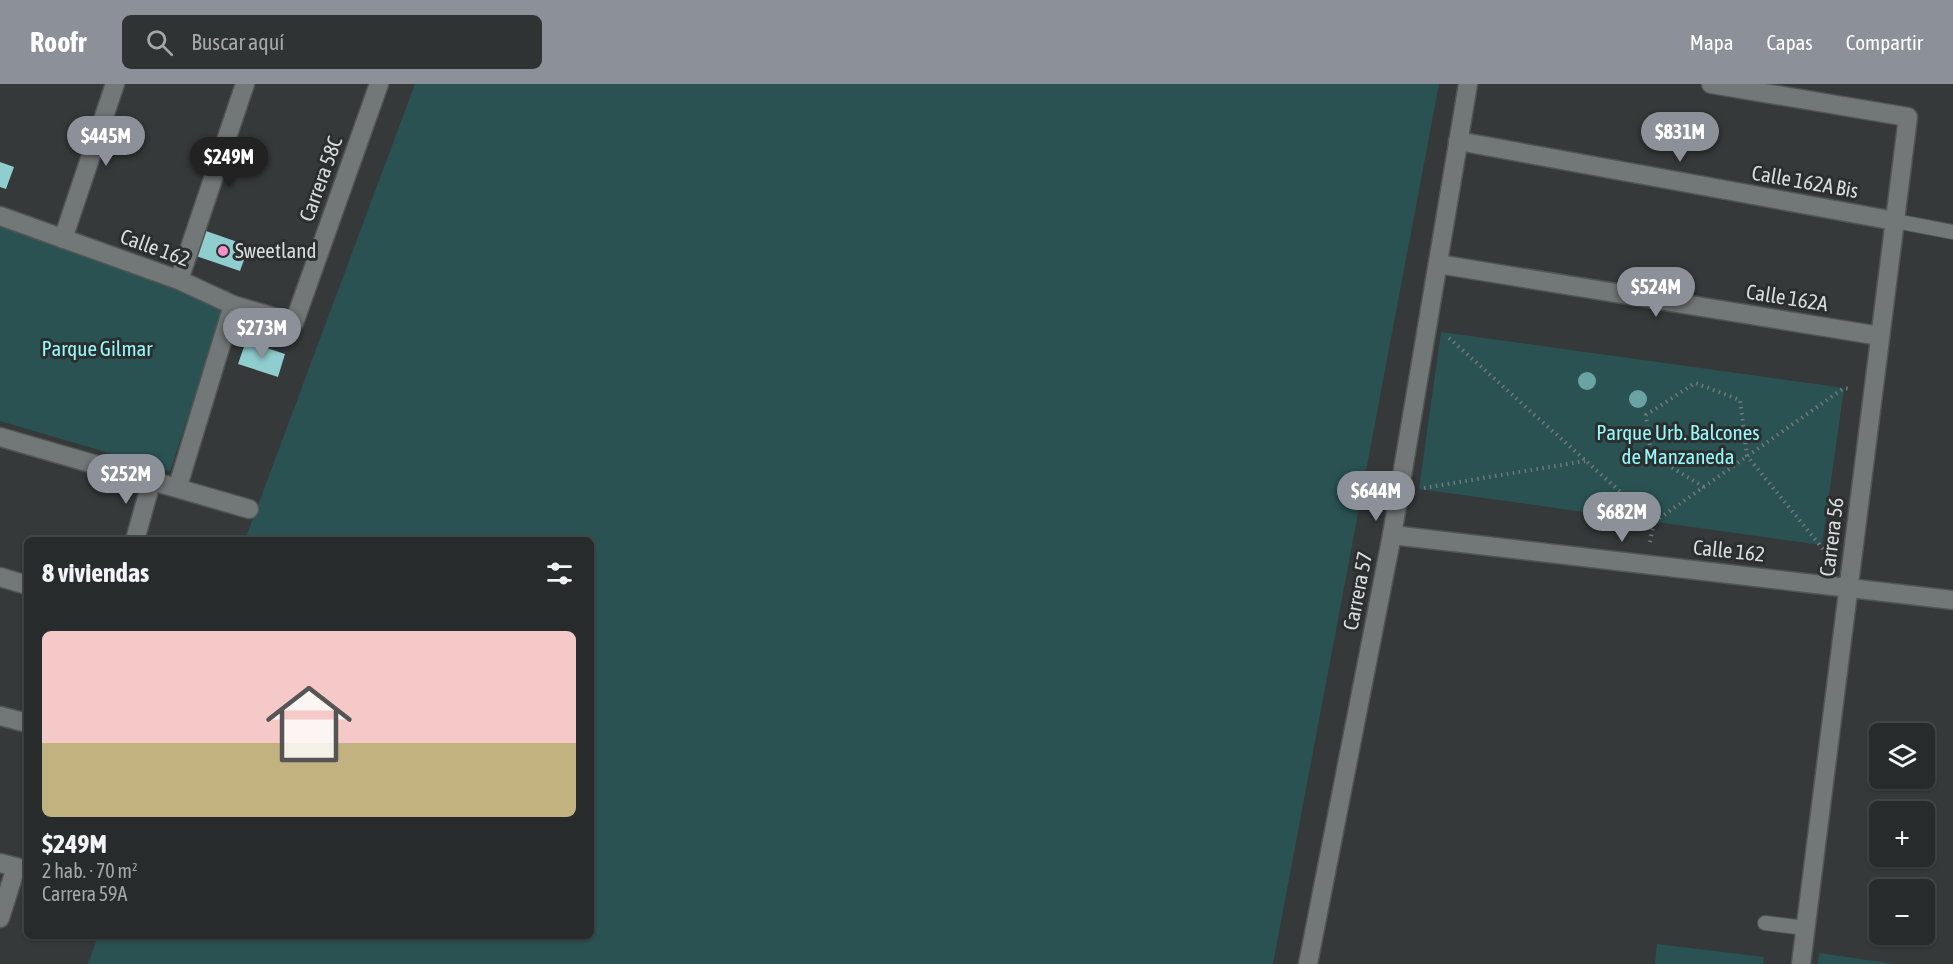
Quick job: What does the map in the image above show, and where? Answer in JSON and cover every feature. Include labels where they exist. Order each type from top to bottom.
[{"type":"street","points":[[63,239],[115,84]]},
{"type":"street","points":[[179,280],[245,84]]},
{"type":"street","name":"Carrera 58C","points":[[294,323],[379,84]]},
{"type":"street","name":"Carrera 57","points":[[1308,964],[1392,535],[1468,84]]},
{"type":"street","name":"Carrera 56","points":[[1711,84],[1908,117],[1801,964]]},
{"type":"street","name":"Calle 162A Bis","points":[[1458,141],[1895,221]]},
{"type":"street","name":"Calle 162","points":[[0,216],[179,280],[233,305],[294,323]]},
{"type":"street","name":"Calle 162A","points":[[1438,264],[1880,336]]},
{"type":"street","points":[[178,486],[233,305]]},
{"type":"street","points":[[0,437],[249,508]]},
{"type":"street","points":[[136,537],[152,479]]},
{"type":"street","name":"Calle 162","points":[[1392,535],[1953,600]]},
{"type":"street","points":[[0,577],[24,584]]},
{"type":"street","points":[[0,716],[24,722]]},
{"type":"street","points":[[0,918],[14,866]]},
{"type":"lane","points":[[1895,221],[1953,232]]},
{"type":"lane","points":[[1765,923],[1805,928]]},
{"type":"path","points":[[1427,330],[1441,332],[1654,522],[1844,388],[1873,390]]},
{"type":"path","points":[[1704,487],[1651,455],[1646,415],[1695,383],[1740,400],[1747,456],[1822,545]]},
{"type":"path","points":[[1419,489],[1586,460]]},
{"type":"green space","points":[[415,84],[1439,84],[1273,964],[88,964],[97,939],[594,939],[594,537],[246,537]]},
{"type":"green space","name":"Parque Gilmar","points":[[0,216],[230,291],[170,471],[0,421]]},
{"type":"green space","name":"Parque Urb. Balcones de Manzaneda","points":[[1441,332],[1844,388],[1822,545],[1419,489]]},
{"type":"green space","points":[[1657,944],[1764,957],[1763,964],[1655,964]]},
{"type":"green space","points":[[1819,953],[1895,964],[1818,964]]},
{"type":"building","points":[[0,162],[14,167],[6,189],[0,187]]},
{"type":"building","name":"Sweetland","points":[[206,231],[249,246],[240,271],[196,256]]},
{"type":"building","points":[[246,341],[285,354],[278,377],[238,364]]},
{"type":"place","name":"Sweetland","points":[[223,251]]}]
